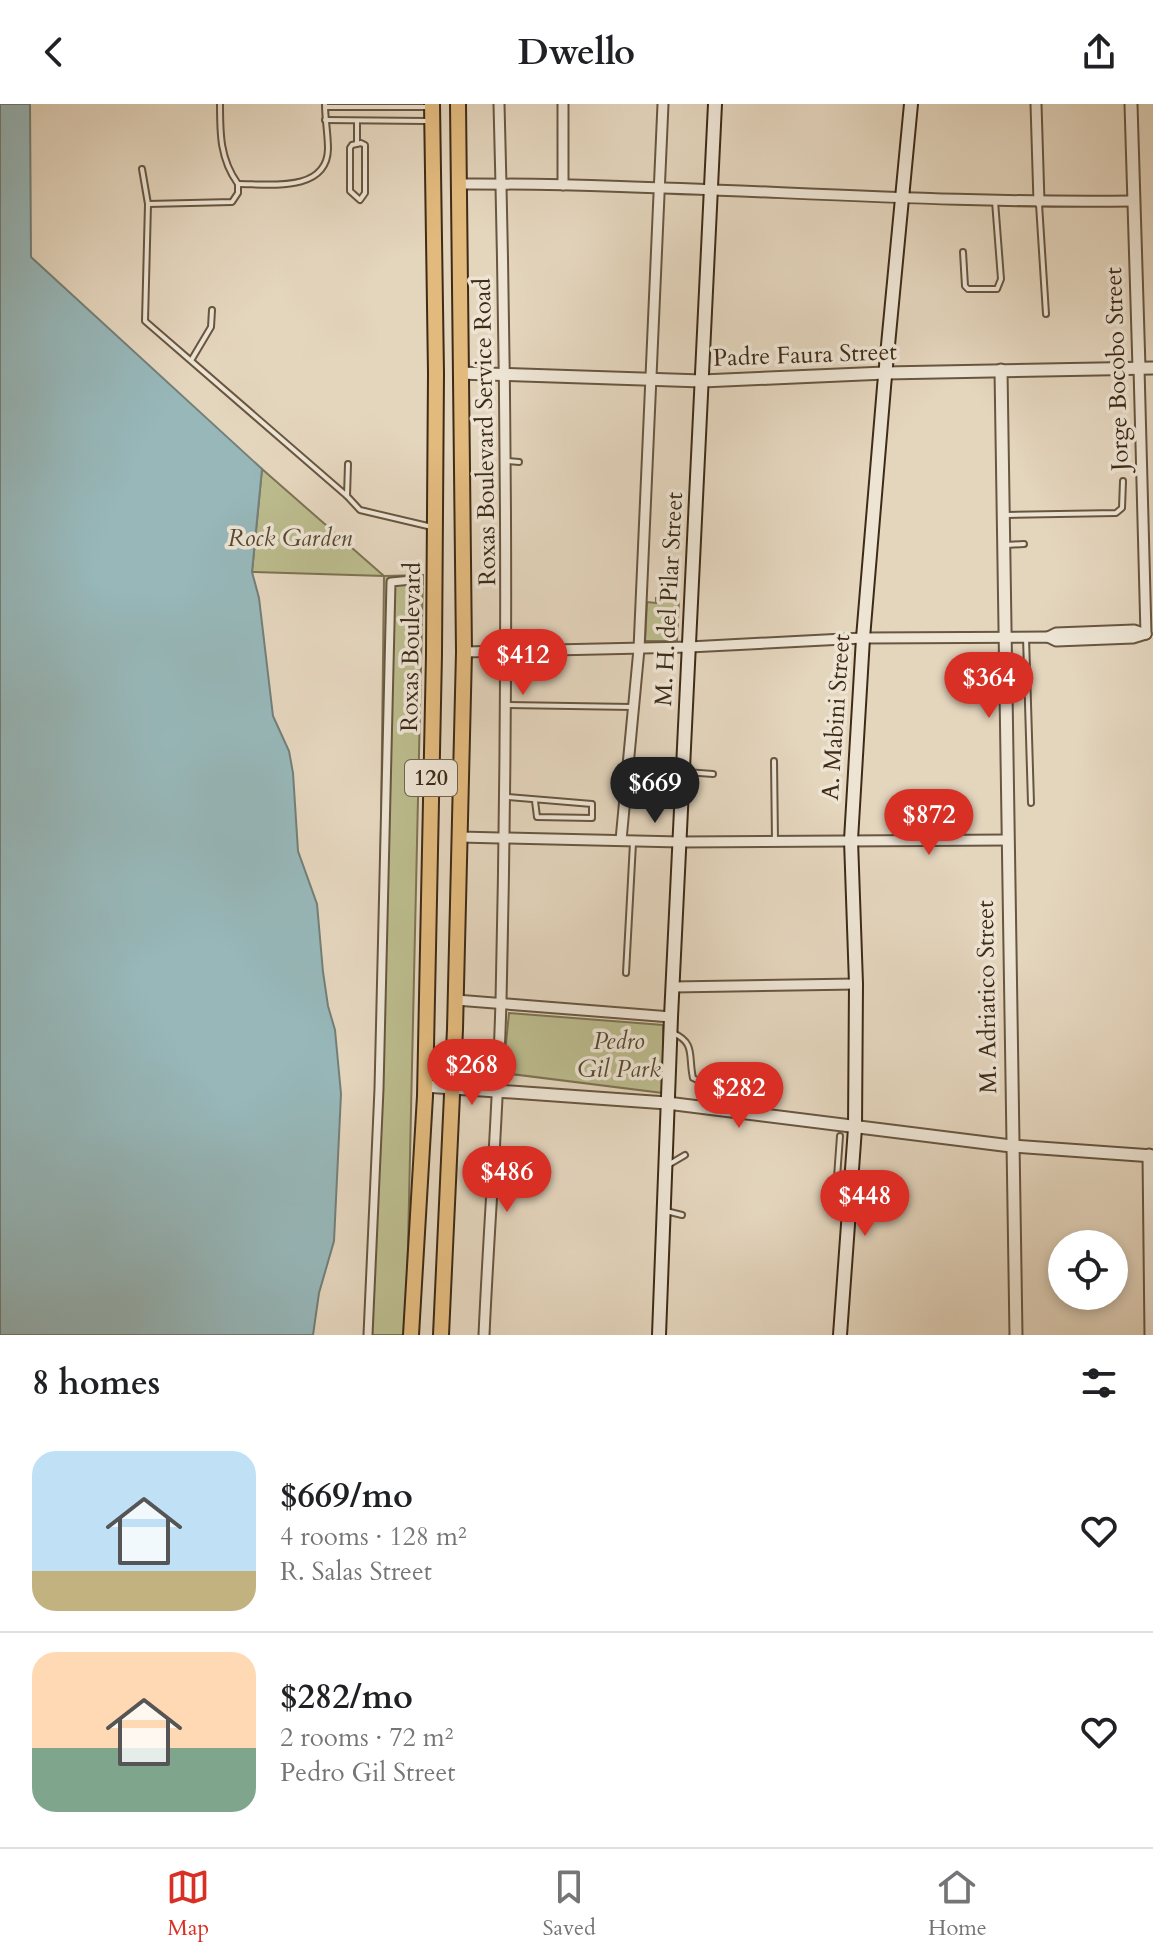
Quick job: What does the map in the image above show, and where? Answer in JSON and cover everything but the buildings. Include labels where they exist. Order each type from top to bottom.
[{"type":"highway","name":"Roxas Boulevard","points":[[441,1335],[456,1000],[464,652],[458,104]]},
{"type":"highway","name":"Roxas Boulevard","points":[[411,1335],[425,1086],[436,373],[432,111]]},
{"type":"main road","name":"M. H. del Pilar Street","points":[[659,1335],[667,1103],[715,104]]},
{"type":"main road","name":"A. Mabini Street","points":[[840,1335],[855,1128],[856,984],[851,840],[863,638],[900,198],[911,104]]},
{"type":"street","name":"Roxas Boulevard Service Road","points":[[484,1335],[501,1002],[507,651],[506,374],[499,104]]},
{"type":"street","points":[[563,104],[563,185]]},
{"type":"street","points":[[621,840],[639,649],[663,104]]},
{"type":"street","points":[[1036,104],[1039,202]]},
{"type":"street","name":"Jorge Bocobo Street","points":[[1131,104],[1150,634]]},
{"type":"street","points":[[459,184],[995,201],[1133,201]]},
{"type":"street","name":"Padre Faura Street","points":[[460,373],[702,381],[885,373],[1153,368]]},
{"type":"street","name":"M. Adriatico Street","points":[[1001,370],[1016,1335]]},
{"type":"street","points":[[368,1335],[379,1089],[391,582],[412,580]]},
{"type":"street","points":[[464,652],[639,649],[863,638],[1048,637],[1056,641],[1133,638],[1150,634]]},
{"type":"street","points":[[460,837],[680,842],[1008,840]]},
{"type":"street","points":[[673,987],[856,984]]},
{"type":"street","points":[[456,1000],[671,1017]]},
{"type":"street","points":[[425,1086],[667,1103],[1011,1146],[1151,1156],[1151,1335]]},
{"type":"lane","points":[[148,204],[232,202],[238,193],[238,184],[229,170],[220,142],[220,104]]},
{"type":"lane","points":[[238,184],[298,183],[314,177],[327,159],[325,105],[432,111]]},
{"type":"lane","points":[[325,120],[357,121],[432,111]]},
{"type":"lane","points":[[357,121],[357,144]]},
{"type":"lane","points":[[357,144],[365,145],[365,193],[360,200],[350,191],[350,148],[357,144]]},
{"type":"lane","points":[[142,169],[148,204],[145,319],[155,332],[192,359],[360,510],[434,527]]},
{"type":"lane","points":[[963,252],[965,286],[968,289],[997,289],[1001,279],[995,201]]},
{"type":"lane","points":[[1039,202],[1046,314]]},
{"type":"lane","points":[[192,359],[211,327],[212,310]]},
{"type":"lane","points":[[507,461],[519,462]]},
{"type":"lane","points":[[347,496],[348,464]]},
{"type":"lane","points":[[1003,516],[1116,513],[1122,508],[1123,481]]},
{"type":"lane","points":[[1004,545],[1024,544]]},
{"type":"lane","points":[[1026,637],[1031,803]]},
{"type":"lane","points":[[506,705],[634,707]]},
{"type":"lane","points":[[774,761],[775,841]]},
{"type":"lane","points":[[683,772],[713,774]]},
{"type":"lane","points":[[505,797],[592,804],[592,818],[537,817],[535,801]]},
{"type":"lane","points":[[626,973],[634,841]]},
{"type":"lane","points":[[671,1032],[685,1039],[689,1045],[693,1078],[710,1086],[715,1109]]},
{"type":"lane","points":[[840,1136],[835,1205],[838,1212],[848,1219]]},
{"type":"lane","points":[[665,1165],[685,1155]]},
{"type":"lane","points":[[663,1211],[682,1215]]},
{"type":"green space","name":"Rock Garden","points":[[262,469],[384,576],[252,572]]},
{"type":"green space","points":[[423,575],[406,1335],[365,1335],[379,996],[384,576]]},
{"type":"green space","points":[[656,598],[679,599],[677,641],[645,641],[647,602],[656,603]]},
{"type":"green space","name":"Pedro Gil Park","points":[[509,1013],[663,1025],[663,1093],[503,1073]]},
{"type":"water","points":[[0,104],[30,104],[31,257],[262,469],[252,572],[259,598],[273,716],[289,751],[293,773],[298,851],[317,904],[323,972],[335,1030],[341,1094],[334,1241],[319,1293],[313,1335],[0,1335]]}]
